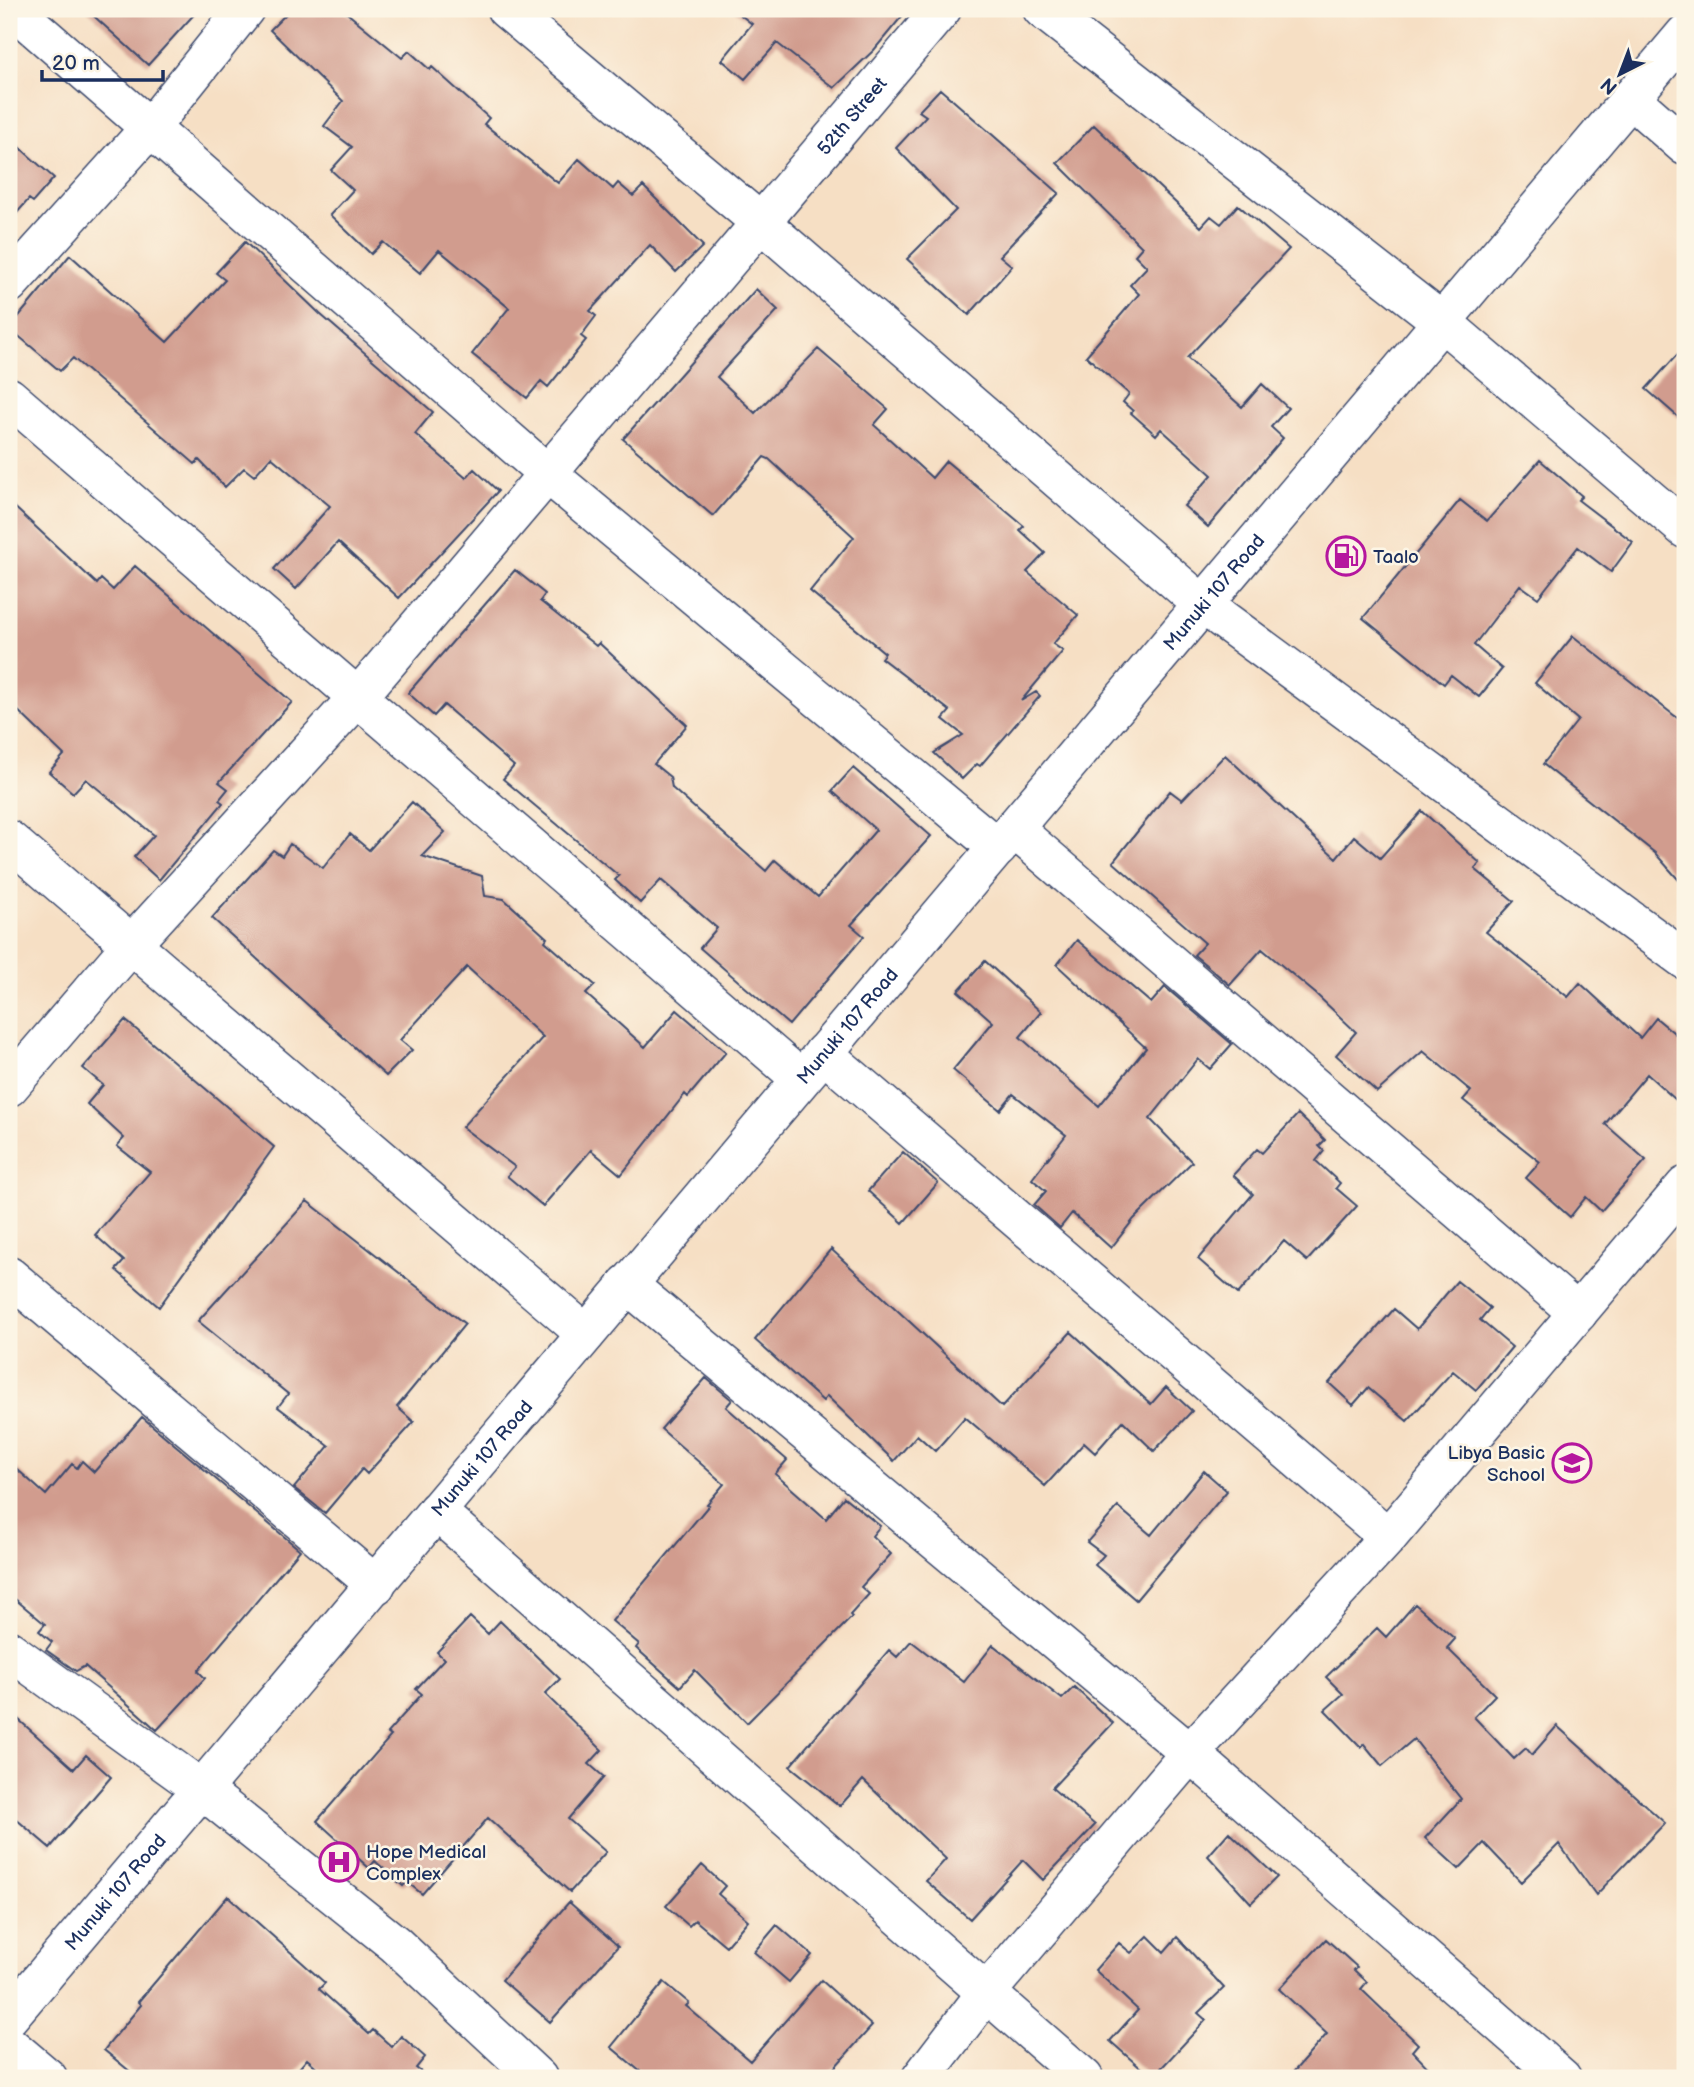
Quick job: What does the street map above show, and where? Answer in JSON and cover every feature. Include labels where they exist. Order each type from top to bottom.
[{"type":"street","points":[[13,9],[549,475],[1005,838],[1578,1313]]},
{"type":"street","points":[[9,284],[149,129],[245,9]]},
{"type":"street","points":[[506,9],[760,222],[1202,604],[1685,960]]},
{"type":"street","name":"52th Street","points":[[9,1087],[131,945],[358,697],[942,9]]},
{"type":"street","points":[[1042,9],[1441,321],[1685,529]]},
{"type":"street","name":"Munuki 107 Road","points":[[9,2017],[1685,34]]},
{"type":"street","points":[[1630,98],[1685,146]]},
{"type":"street","points":[[9,397],[358,697],[1388,1537]]},
{"type":"street","points":[[9,840],[586,1334]]},
{"type":"street","points":[[920,2078],[986,1993],[1190,1753],[1388,1537],[1685,1185]]},
{"type":"street","points":[[9,1276],[376,1585]]},
{"type":"street","points":[[627,1284],[1190,1753],[1562,2078]]},
{"type":"street","points":[[436,1511],[1084,2078]]},
{"type":"street","points":[[9,1650],[200,1788],[395,1944],[538,2078]]},
{"type":"street","points":[[9,2045],[48,2078]]},
{"type":"building","points":[[86,9],[199,9],[148,65]]},
{"type":"building","points":[[291,9],[342,9],[402,58],[409,51],[430,70],[432,67],[489,118],[484,124],[558,183],[579,159],[613,189],[618,183],[633,196],[643,186],[703,246],[676,272],[650,245],[590,311],[596,316],[581,336],[586,340],[548,387],[541,381],[527,398],[472,354],[509,308],[439,250],[420,273],[383,242],[371,254],[330,215],[353,190],[331,170],[352,147],[324,126],[343,101],[270,30]]},
{"type":"building","points":[[733,9],[908,9],[874,50],[834,88],[777,43],[745,79],[722,60],[752,24]]},
{"type":"building","points":[[940,89],[1059,193],[1000,256],[1012,266],[969,315],[907,259],[956,210],[896,148],[926,116],[919,111]]},
{"type":"building","points":[[1094,125],[1201,227],[1211,216],[1221,224],[1238,205],[1289,249],[1187,358],[1242,407],[1262,384],[1288,408],[1271,427],[1283,438],[1208,527],[1184,506],[1212,475],[1161,429],[1156,435],[1131,413],[1133,411],[1123,402],[1129,394],[1086,356],[1139,294],[1130,285],[1147,267],[1135,255],[1142,247],[1057,163]]},
{"type":"building","points":[[9,138],[54,178],[33,202],[29,199],[9,222]]},
{"type":"building","points":[[245,242],[320,314],[433,412],[415,434],[466,478],[474,469],[498,491],[399,598],[338,542],[296,589],[274,569],[330,506],[271,457],[254,476],[244,468],[225,487],[199,460],[195,464],[73,358],[60,371],[9,328],[70,255],[167,342],[225,280],[216,273]]},
{"type":"building","points":[[756,289],[778,310],[717,377],[755,413],[818,349],[888,409],[874,425],[932,478],[946,461],[1024,526],[1020,530],[1045,553],[1027,572],[1078,615],[1053,644],[1063,651],[1021,701],[1036,692],[1040,696],[980,766],[977,764],[962,779],[934,753],[963,735],[943,719],[950,711],[881,658],[885,653],[810,591],[854,537],[769,459],[764,457],[713,516],[623,439]]},
{"type":"building","points":[[1685,346],[1685,423],[1646,389]]},
{"type":"building","points":[[1540,460],[1582,496],[1578,500],[1633,542],[1611,572],[1578,547],[1538,598],[1520,585],[1474,645],[1502,669],[1479,697],[1451,675],[1444,684],[1363,618],[1460,500],[1487,521]]},
{"type":"building","points":[[9,502],[97,584],[101,579],[113,590],[135,566],[292,702],[219,782],[228,789],[219,800],[223,803],[159,880],[134,857],[154,835],[86,779],[73,793],[49,772],[64,755],[9,702]]},
{"type":"building","points":[[515,570],[545,594],[540,601],[596,646],[599,643],[687,725],[654,764],[670,777],[672,788],[766,871],[775,860],[818,897],[876,830],[832,791],[853,768],[931,836],[851,925],[864,936],[789,1025],[700,948],[717,928],[661,880],[640,903],[615,880],[619,876],[503,779],[514,766],[444,705],[434,716],[408,693]]},
{"type":"building","points":[[1573,636],[1685,724],[1685,887],[1655,853],[1543,764],[1578,720],[1535,683]]},
{"type":"building","points":[[1225,755],[1336,858],[1354,836],[1380,858],[1422,811],[1480,863],[1475,869],[1514,901],[1486,932],[1568,997],[1580,983],[1640,1038],[1656,1018],[1685,1042],[1685,1108],[1647,1074],[1605,1124],[1646,1160],[1601,1211],[1586,1197],[1570,1217],[1526,1178],[1540,1162],[1463,1100],[1471,1091],[1423,1051],[1377,1092],[1336,1055],[1356,1032],[1316,994],[1262,949],[1230,985],[1194,955],[1205,943],[1113,862],[1170,791],[1182,800]]},
{"type":"building","points":[[412,802],[445,832],[422,856],[482,876],[485,896],[504,899],[547,938],[545,941],[595,985],[586,994],[645,1047],[677,1010],[726,1052],[688,1097],[685,1094],[621,1175],[591,1150],[543,1206],[507,1176],[515,1167],[462,1127],[543,1037],[467,967],[400,1040],[412,1050],[386,1076],[212,918],[273,850],[282,856],[290,844],[323,868],[350,834],[369,850]]},
{"type":"building","points":[[1077,940],[1151,1003],[1165,987],[1232,1044],[1210,1069],[1198,1059],[1150,1119],[1192,1162],[1134,1219],[1111,1248],[1072,1213],[1060,1228],[1034,1205],[1046,1191],[1032,1179],[1066,1135],[1013,1094],[1000,1110],[953,1070],[993,1022],[958,991],[985,961],[1041,1012],[1020,1037],[1099,1106],[1146,1048],[1057,965]]},
{"type":"building","points":[[125,1020],[274,1147],[159,1307],[116,1270],[124,1261],[95,1235],[150,1172],[117,1146],[124,1138],[87,1104],[103,1085],[83,1068]]},
{"type":"building","points":[[1298,1114],[1325,1140],[1319,1146],[1324,1151],[1316,1161],[1340,1183],[1336,1188],[1357,1206],[1307,1261],[1284,1241],[1238,1294],[1198,1259],[1253,1194],[1233,1175],[1257,1149],[1262,1153]]},
{"type":"building","points":[[903,1152],[938,1183],[903,1223],[868,1191]]},
{"type":"building","points":[[307,1201],[465,1324],[397,1407],[414,1422],[367,1474],[362,1469],[325,1513],[294,1488],[329,1446],[278,1407],[288,1394],[198,1321]]},
{"type":"building","points":[[831,1249],[1002,1407],[1071,1332],[1151,1404],[1166,1387],[1192,1411],[1154,1451],[1123,1421],[1095,1453],[1084,1443],[1045,1486],[965,1417],[935,1451],[917,1435],[894,1461],[827,1396],[823,1401],[755,1340]]},
{"type":"building","points":[[1457,1281],[1490,1308],[1480,1320],[1512,1347],[1476,1390],[1453,1371],[1407,1421],[1368,1388],[1353,1405],[1329,1383],[1394,1309],[1417,1329]]},
{"type":"building","points":[[706,1378],[732,1400],[726,1407],[787,1460],[775,1474],[826,1519],[844,1497],[880,1526],[872,1536],[891,1554],[861,1587],[869,1594],[850,1615],[852,1617],[747,1723],[695,1670],[680,1687],[636,1648],[639,1644],[612,1621],[724,1484],[661,1429]]},
{"type":"building","points":[[142,1417],[300,1550],[198,1671],[205,1678],[157,1730],[85,1666],[76,1671],[46,1650],[52,1642],[39,1631],[45,1624],[9,1594],[9,1462],[46,1495],[72,1464],[77,1468],[82,1461],[94,1472]]},
{"type":"building","points":[[1204,1471],[1227,1491],[1136,1600],[1095,1565],[1104,1555],[1087,1542],[1118,1507],[1151,1535]]},
{"type":"building","points":[[1415,1604],[1455,1639],[1447,1648],[1495,1695],[1474,1717],[1514,1759],[1526,1748],[1532,1755],[1557,1726],[1665,1823],[1596,1895],[1559,1844],[1521,1882],[1484,1843],[1459,1869],[1425,1838],[1461,1799],[1414,1739],[1382,1766],[1364,1744],[1361,1747],[1325,1710],[1343,1694],[1326,1677],[1377,1628],[1386,1637]]},
{"type":"building","points":[[470,1617],[488,1634],[500,1621],[560,1679],[545,1694],[602,1750],[589,1764],[604,1777],[568,1819],[606,1852],[570,1892],[488,1818],[422,1894],[407,1882],[403,1886],[375,1861],[369,1868],[317,1821],[391,1736],[387,1733],[422,1694],[416,1689],[444,1659],[437,1652]]},
{"type":"building","points":[[911,1641],[964,1682],[993,1645],[1062,1699],[1074,1687],[1113,1723],[1052,1788],[1095,1825],[1043,1880],[1023,1860],[970,1919],[926,1881],[946,1859],[863,1780],[840,1806],[790,1766],[889,1650],[897,1657]]},
{"type":"building","points":[[9,1711],[74,1769],[86,1755],[111,1777],[50,1848],[9,1813]]},
{"type":"building","points":[[1229,1832],[1277,1877],[1251,1903],[1208,1856]]},
{"type":"building","points":[[702,1865],[725,1886],[718,1894],[748,1920],[726,1946],[695,1920],[689,1926],[666,1906]]},
{"type":"building","points":[[228,1896],[325,1983],[319,1989],[369,2034],[373,2030],[392,2047],[401,2036],[425,2057],[416,2068],[429,2078],[329,2078],[307,2059],[291,2078],[138,2078],[104,2050],[141,2005],[138,2002]]},
{"type":"building","points":[[569,1902],[618,1946],[550,2022],[502,1980]]},
{"type":"building","points":[[777,1925],[812,1955],[789,1982],[754,1952]]},
{"type":"building","points":[[1148,1936],[1164,1952],[1177,1937],[1224,1988],[1198,2013],[1206,2020],[1152,2078],[1110,2041],[1138,2010],[1095,1970],[1119,1943],[1131,1953]]},
{"type":"building","points":[[1326,1939],[1357,1967],[1354,1970],[1367,1982],[1361,1989],[1418,2044],[1412,2051],[1438,2078],[1288,2078],[1327,2034],[1279,1989]]},
{"type":"building","points":[[821,1980],[872,2026],[825,2078],[648,2078],[611,2047],[664,1982],[689,2003],[686,2006],[750,2061]]},
{"type":"place","name":"Taalo","points":[[1346,556]]},
{"type":"place","name":"Libya Basic School","points":[[1572,1463]]},
{"type":"place","name":"Hope Medical Complex","points":[[339,1862]]}]
